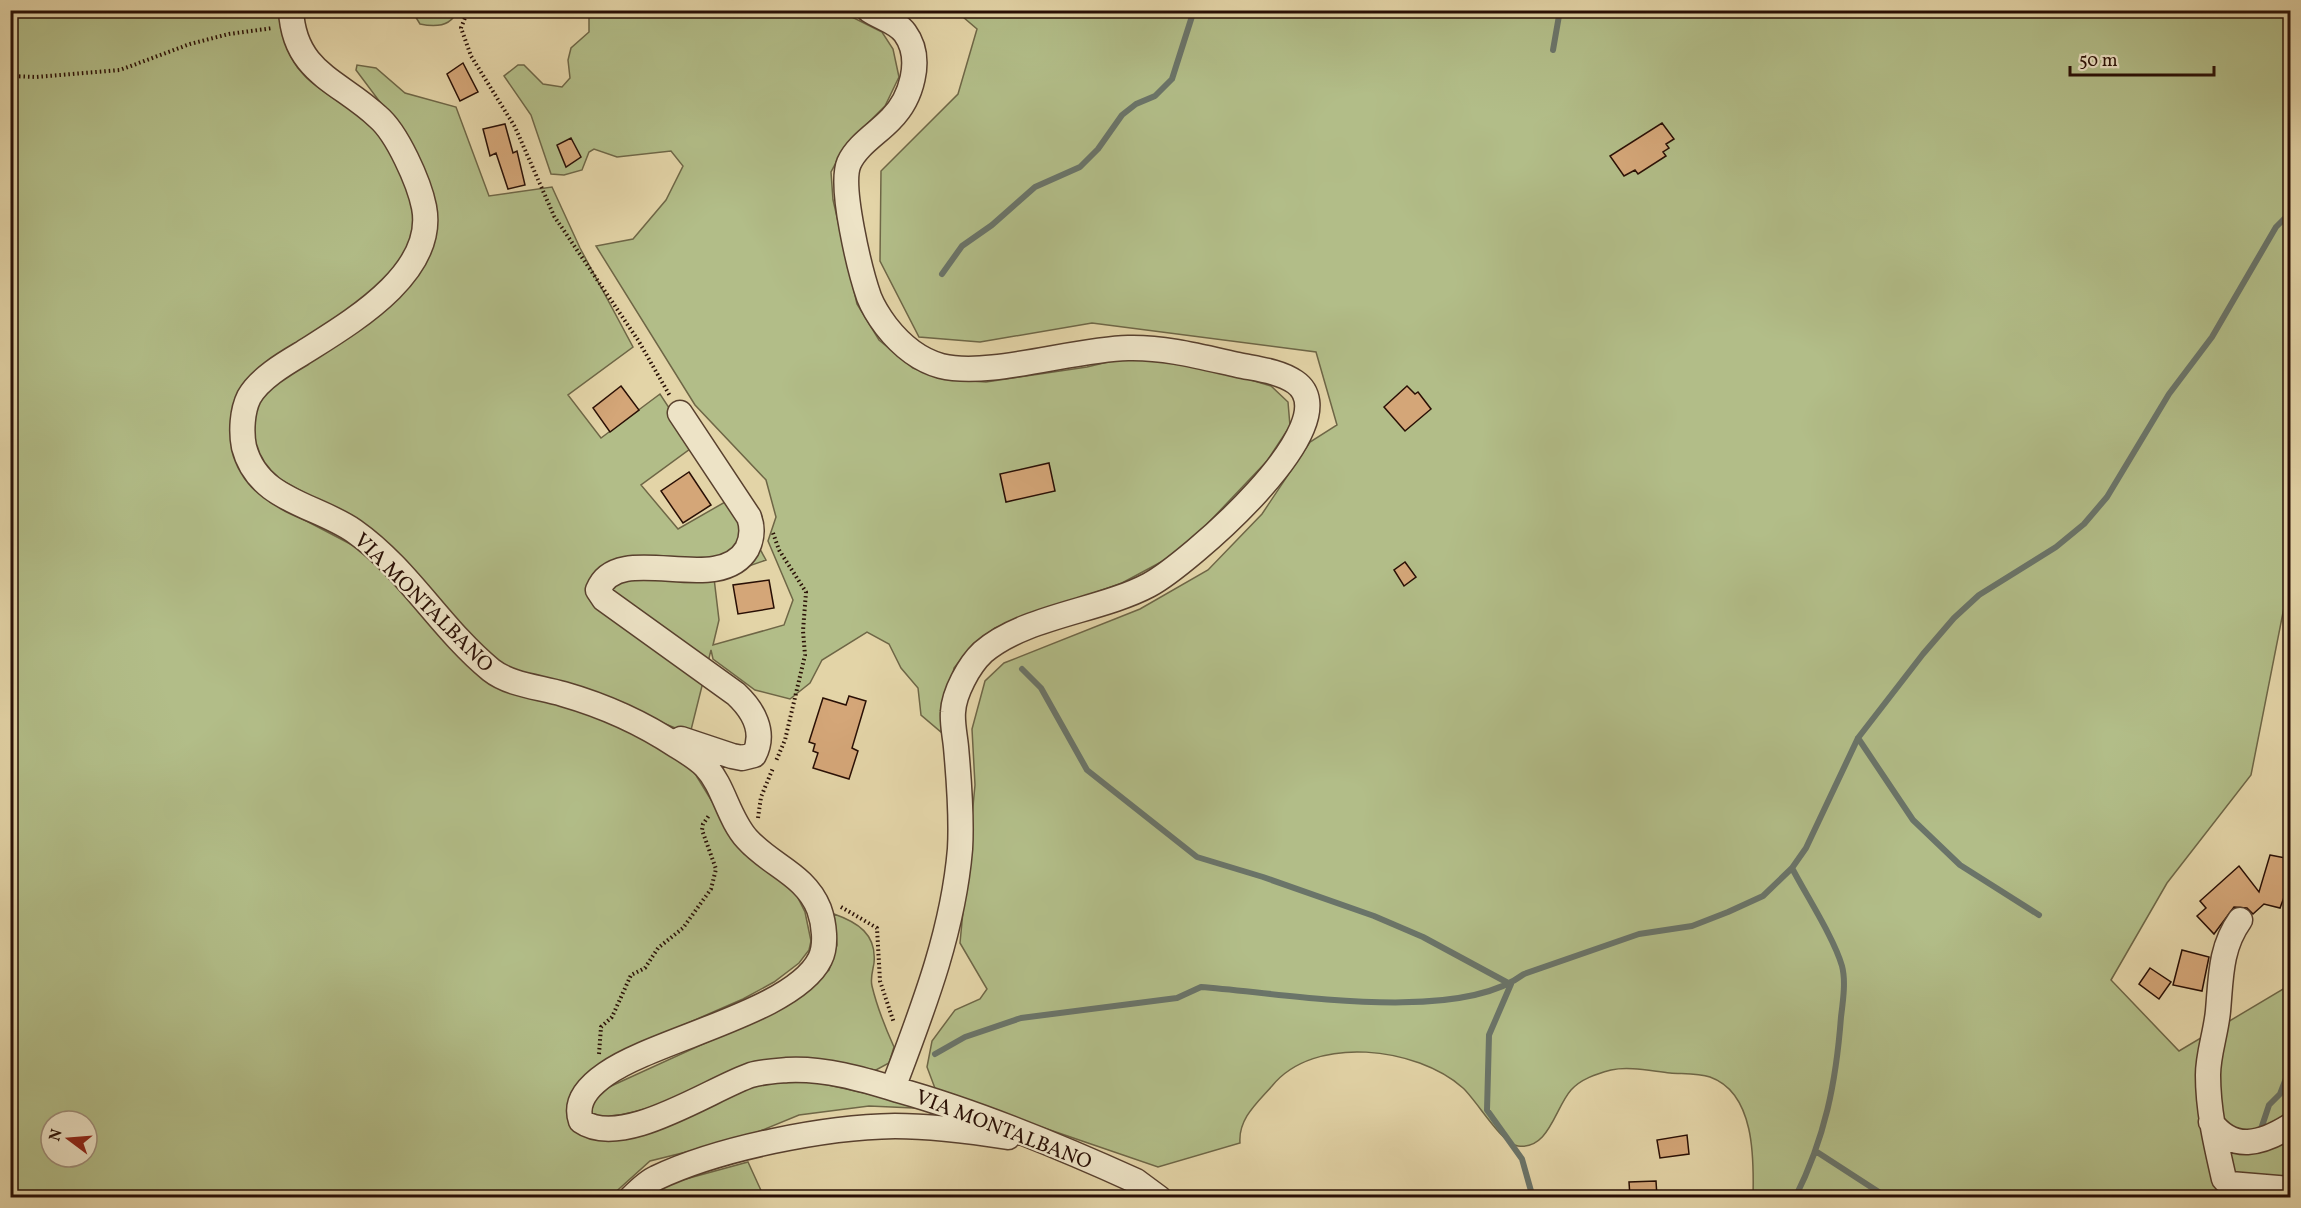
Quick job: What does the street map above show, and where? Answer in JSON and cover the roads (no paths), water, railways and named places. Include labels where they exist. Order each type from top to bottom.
[{"type":"street","points":[[869,10],[903,30],[913,52],[913,71],[903,105],[850,161],[846,174],[848,209],[870,298],[887,328],[903,344],[919,357],[943,366],[983,368],[1091,350],[1133,348],[1172,350],[1276,373],[1295,381],[1303,389],[1309,414],[1286,460],[1212,536],[1173,570],[1147,586],[1005,637],[980,655],[959,689],[952,712],[960,849],[946,928],[926,1003],[893,1088]]},
{"type":"street","name":"VIA MONTALBANO","points":[[292,18],[296,40],[314,69],[377,115],[389,129],[417,185],[424,210],[424,230],[418,253],[393,286],[360,316],[273,373],[250,395],[243,419],[243,444],[248,458],[264,484],[283,497],[345,525],[365,539],[402,573],[439,619],[491,670],[510,680],[615,710],[656,732],[706,767],[736,824],[756,848],[800,879],[819,909],[824,948],[818,964],[797,983],[767,1002],[605,1074],[581,1099],[578,1109],[581,1121],[587,1125],[613,1130],[690,1105],[752,1075],[787,1070],[820,1071],[859,1078],[974,1113],[1136,1181],[1159,1197]]},
{"type":"street","name":"VIA MONTALBANO","points":[[656,732],[742,758],[754,754],[759,746],[759,731],[753,714],[736,694],[604,599],[598,590],[604,580],[623,570],[718,569],[742,555],[750,542],[752,524],[680,413]]},
{"type":"street","points":[[2240,920],[2229,935],[2220,970],[2218,1012],[2208,1073],[2211,1122],[2224,1179],[2230,1184],[2290,1189]]},
{"type":"street","points":[[2211,1122],[2221,1135],[2239,1143],[2273,1137],[2290,1126]]},
{"type":"street","points":[[631,1197],[653,1178],[732,1150],[842,1131],[893,1126],[943,1127],[1043,1142]]},
{"type":"waterway","points":[[942,274],[962,246],[992,225],[1035,187],[1080,167],[1098,149],[1122,115],[1136,104],[1155,96],[1172,79],[1194,10]]},
{"type":"waterway","points":[[1553,50],[1560,10]]},
{"type":"waterway","points":[[935,1054],[965,1037],[1021,1018],[1177,998],[1201,987],[1368,1002],[1414,1002],[1457,998],[1494,989],[1524,974],[1639,934],[1692,926],[1763,896],[1792,868],[1806,848],[1858,738],[1954,618],[1979,595],[2056,547],[2084,524],[2107,497],[2169,394],[2212,337],[2276,227],[2290,213]]},
{"type":"waterway","points":[[1022,669],[1041,688],[1087,770],[1197,857],[1263,877],[1374,916],[1423,937],[1510,984]]},
{"type":"waterway","points":[[1858,738],[1913,820],[1960,865],[2039,915]]},
{"type":"waterway","points":[[1792,868],[1833,943],[1842,966],[1844,985],[1836,1065],[1827,1110],[1814,1154],[1795,1198]]},
{"type":"waterway","points":[[1511,984],[1489,1035],[1487,1110],[1522,1159],[1533,1198]]},
{"type":"waterway","points":[[2260,1132],[2269,1105],[2280,1094],[2290,1068]]},
{"type":"waterway","points":[[1817,1152],[1888,1198]]}]
